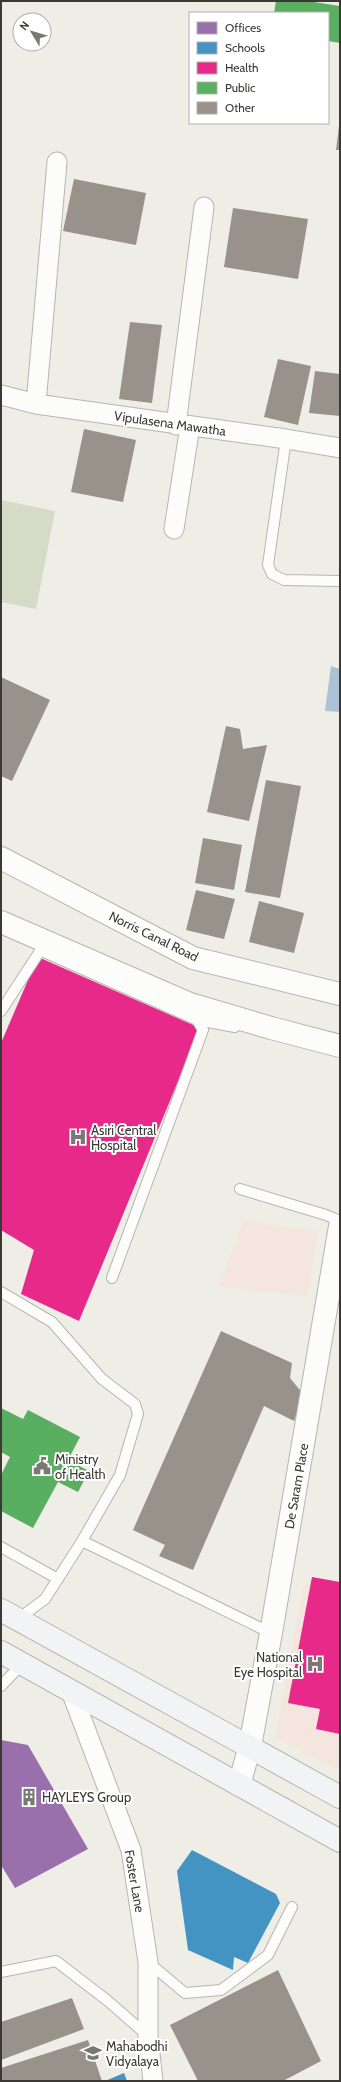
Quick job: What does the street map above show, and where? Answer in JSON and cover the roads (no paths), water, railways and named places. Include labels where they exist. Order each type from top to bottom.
[{"type":"main road","points":[[10,1614],[340,1797]]},
{"type":"main road","points":[[1,1652],[340,1841]]},
{"type":"street","points":[[36,404],[58,162]]},
{"type":"street","points":[[174,529],[204,207]]},
{"type":"street","name":"Vipulasena Mawatha","points":[[1,395],[36,404],[286,438],[340,448]]},
{"type":"street","name":"Norris Canal Road","points":[[1,858],[193,958],[340,994]]},
{"type":"street","points":[[1,922],[190,1004],[271,1028],[340,1046]]},
{"type":"street","name":"De Saram Place","points":[[239,1785],[250,1746],[335,1282],[340,1226]]},
{"type":"street","name":"Foster Lane","points":[[71,1691],[131,1850],[148,1962],[148,2036],[153,2081]]},
{"type":"lane","points":[[286,438],[268,565],[272,574],[284,580],[340,581]]},
{"type":"lane","points":[[1,926],[40,951],[197,1020],[233,1027],[271,1028]]},
{"type":"lane","points":[[1,1011],[40,951]]},
{"type":"lane","points":[[112,1278],[203,1030],[197,1020]]},
{"type":"lane","points":[[240,1189],[326,1215],[340,1221]]},
{"type":"lane","points":[[1,1292],[52,1322],[102,1380],[135,1404],[138,1414],[120,1475],[82,1542],[45,1599],[10,1614]]},
{"type":"lane","points":[[82,1542],[271,1632]]},
{"type":"lane","points":[[1,1548],[58,1579]]},
{"type":"lane","points":[[1,1686],[22,1664]]},
{"type":"lane","points":[[148,1962],[185,1993],[221,1990],[268,1955],[292,1907]]},
{"type":"lane","points":[[1,1972],[56,1961],[108,2001],[148,2036]]},
{"type":"water","points":[[331,666],[340,669],[340,712],[325,711]]},
{"type":"place","name":"Asiri Central Hospital","points":[[78,1137]]},
{"type":"place","name":"Ministry of Health","points":[[42,1466]]},
{"type":"place","name":"National Eye Hospital","points":[[315,1664]]},
{"type":"place","name":"HAYLEYS Group","points":[[29,1797]]},
{"type":"place","name":"Mahabodhi Vidyalaya","points":[[93,2053]]}]
